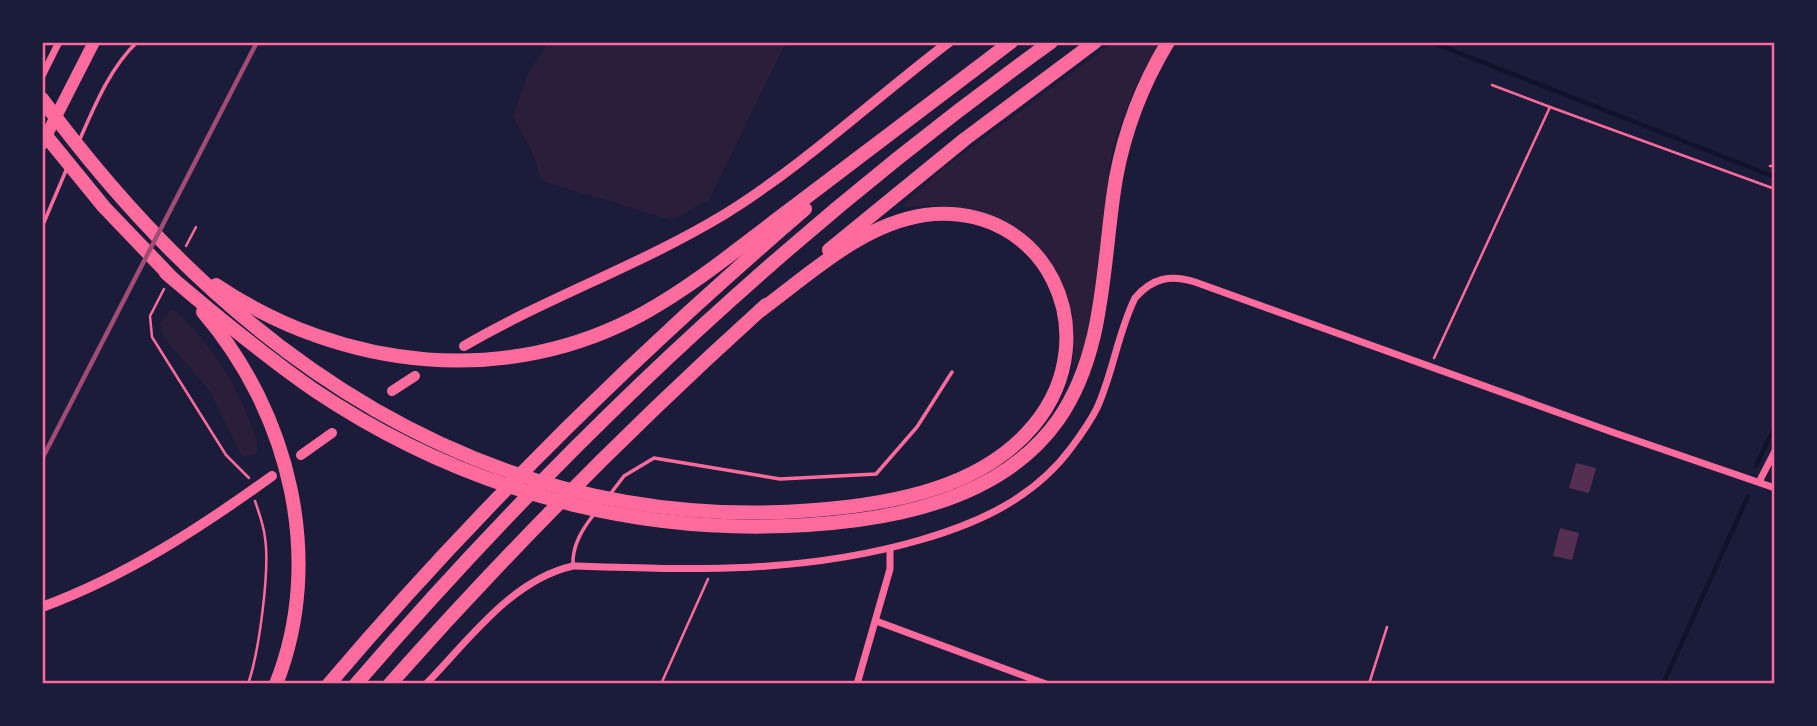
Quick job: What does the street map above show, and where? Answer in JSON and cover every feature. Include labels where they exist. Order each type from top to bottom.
[{"type":"highway","points":[[206,281],[297,329],[331,342],[377,354],[452,361],[490,359],[541,351],[610,329],[679,292],[1012,42]]},
{"type":"highway","points":[[356,684],[520,504],[695,334],[866,185],[1051,42]]},
{"type":"highway","points":[[390,684],[565,496],[643,419],[761,310],[911,181],[1095,42]]},
{"type":"highway","points":[[42,131],[167,276],[261,352],[370,424],[449,464],[515,489],[623,516],[694,525],[747,528],[798,526],[871,518],[931,505],[964,493],[1023,457],[1057,420],[1083,370],[1100,303],[1112,199],[1121,153],[1139,96],[1168,42]]},
{"type":"highway","points":[[42,99],[113,188],[262,334],[320,377],[391,419],[460,453],[536,481],[635,503],[712,512],[799,511],[878,502],[937,487],[983,467],[1023,437],[1050,403],[1065,366],[1068,344],[1065,312],[1060,292],[1049,272],[1029,247],[1009,233],[988,222],[966,216],[928,215],[880,229],[840,252],[761,310]]},
{"type":"highway","points":[[329,684],[436,564],[584,411],[752,255],[912,118]]},
{"type":"highway","points":[[196,301],[227,343],[254,388],[276,436],[291,487],[296,524],[298,578],[290,637],[276,684]]},
{"type":"main road","points":[[42,144],[94,42]]},
{"type":"main road","points":[[464,346],[727,213],[795,164],[948,42]]},
{"type":"main road","points":[[392,391],[415,376]]},
{"type":"main road","points":[[301,456],[332,433]]},
{"type":"main road","points":[[42,607],[81,592],[153,555],[272,476]]},
{"type":"street","points":[[42,76],[59,42]]},
{"type":"street","points":[[426,684],[508,599],[546,574],[573,566],[712,569],[799,565],[890,549],[982,519],[1008,505],[1054,469],[1097,407],[1135,298],[1148,285],[1176,276],[1775,488]]},
{"type":"street","points":[[1759,482],[1775,452]]},
{"type":"street","points":[[856,684],[890,569],[890,549]]},
{"type":"street","points":[[876,621],[1046,684]]},
{"type":"lane","points":[[76,149],[97,101],[122,55],[137,42]]},
{"type":"lane","points":[[42,227],[71,160]]},
{"type":"lane","points":[[573,566],[573,555],[582,529],[624,476],[653,458],[780,478],[876,474],[917,427],[952,372]]},
{"type":"path","points":[[1492,85],[1775,189]]},
{"type":"path","points":[[1430,367],[1550,107]]},
{"type":"path","points":[[182,253],[196,227]]},
{"type":"path","points":[[167,276],[150,316],[152,337],[226,455],[248,475],[266,540],[258,639],[248,684]]},
{"type":"path","points":[[661,684],[712,569]]},
{"type":"path","points":[[1369,684],[1387,627]]},
{"type":"shaded area","points":[[549,42],[786,42],[709,200],[671,220],[542,181],[532,152],[513,116],[528,73]]},
{"type":"shaded area","points":[[1114,42],[1160,42],[1129,101],[1118,133],[1110,165],[1095,301],[1082,351],[1073,369],[1074,326],[1064,287],[1054,269],[1028,238],[994,216],[975,210],[903,205],[944,168]]},
{"type":"shaded area","points":[[170,310],[176,311],[203,340],[235,388],[257,442],[254,455],[244,457],[239,452],[210,391],[163,337],[160,324]]},
{"type":"building","points":[[1576,463],[1596,468],[1589,493],[1569,488]]},
{"type":"building","points":[[1560,528],[1579,533],[1572,560],[1553,556]]},
{"type":"waterway","points":[[1431,42],[1775,177]]},
{"type":"waterway","points":[[1756,466],[1775,426]]},
{"type":"waterway","points":[[1663,684],[1748,496]]},
{"type":"railway","points":[[42,459],[257,42]]}]
